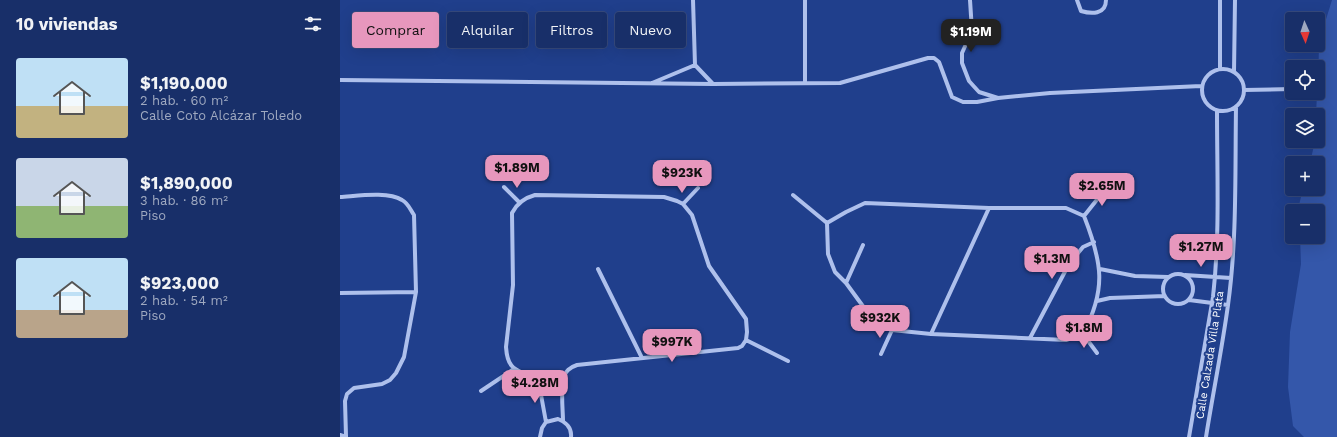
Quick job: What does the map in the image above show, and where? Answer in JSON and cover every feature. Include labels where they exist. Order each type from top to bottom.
[{"type":"street","points":[[693,0],[695,65],[713,84]]},
{"type":"street","points":[[805,0],[805,84]]},
{"type":"street","points":[[970,0],[972,31],[962,53],[962,63],[969,81],[979,92],[998,98]]},
{"type":"street","points":[[1077,0],[1081,11],[1092,14],[1100,12],[1106,4],[1106,0]]},
{"type":"street","points":[[1220,0],[1220,69]]},
{"type":"street","points":[[1234,72],[1235,0]]},
{"type":"street","points":[[340,80],[650,84],[840,83],[928,58],[934,58],[939,62],[952,97],[963,102],[977,102],[998,98],[1050,93],[1202,86]]},
{"type":"street","points":[[650,84],[695,65]]},
{"type":"street","points":[[1220,69],[1227,69],[1234,72],[1239,76],[1243,83],[1244,90],[1241,102],[1236,107],[1224,112],[1210,108],[1201,94],[1204,80],[1209,74],[1220,69]]},
{"type":"street","points":[[1244,90],[1285,89]]},
{"type":"street","name":"Calle Calzada Villa Plata","points":[[1206,437],[1228,305],[1231,278],[1234,219],[1236,107]]},
{"type":"street","name":"Calle Calzada Villa Plata","points":[[1189,437],[1212,304],[1215,277],[1217,250],[1217,111]]},
{"type":"street","points":[[504,187],[519,202]]},
{"type":"street","points":[[1084,216],[1107,187]]},
{"type":"street","points":[[683,204],[698,188]]},
{"type":"street","points":[[546,422],[539,384],[535,379],[514,369],[506,357],[513,285],[512,213],[519,202],[535,195],[664,197],[683,204],[692,215],[709,266],[746,319],[746,340],[742,346],[738,348],[577,365],[568,370],[564,377],[562,385],[563,421]]},
{"type":"street","points":[[793,195],[827,223],[828,254],[834,272],[846,283],[865,309],[882,324],[892,330],[930,334],[1066,340],[1083,334],[1092,318],[1097,301],[1100,269],[1094,242],[1084,216],[1066,208],[988,208],[865,203],[827,223]]},
{"type":"street","points":[[340,197],[389,196],[401,199],[407,204],[414,215],[416,292],[404,357],[396,374],[390,380],[382,384],[354,388],[347,394],[345,402],[346,437],[340,435]]},
{"type":"street","points":[[930,334],[988,208]]},
{"type":"street","points":[[1030,338],[1069,264],[1083,247],[1094,242]]},
{"type":"street","points":[[846,283],[863,245]]},
{"type":"street","points":[[598,269],[642,358]]},
{"type":"street","points":[[1100,269],[1135,276],[1168,277],[1175,274],[1231,278]]},
{"type":"street","points":[[1168,277],[1163,288],[1165,296],[1170,302],[1175,304],[1185,303],[1193,295],[1194,285],[1188,277],[1184,275]]},
{"type":"street","points":[[340,293],[416,292]]},
{"type":"street","points":[[1097,301],[1110,298],[1165,296]]},
{"type":"street","points":[[1189,300],[1228,305]]},
{"type":"street","points":[[881,354],[892,330]]},
{"type":"street","points":[[1083,334],[1098,353]]},
{"type":"street","points":[[746,340],[788,361]]},
{"type":"street","points":[[481,391],[514,369]]},
{"type":"street","points":[[540,437],[542,428],[546,422],[558,419],[563,421],[570,429],[570,437]]},
{"type":"shaded area","points":[[1332,0],[1337,0],[1337,437],[1304,437],[1293,426],[1288,387],[1290,332],[1301,264],[1300,244],[1325,244],[1325,204],[1299,204],[1301,196],[1325,196],[1325,156],[1312,156],[1313,148],[1325,148],[1325,108],[1316,108],[1317,100],[1325,100],[1325,60],[1319,60],[1319,52],[1325,52],[1325,23]]}]
